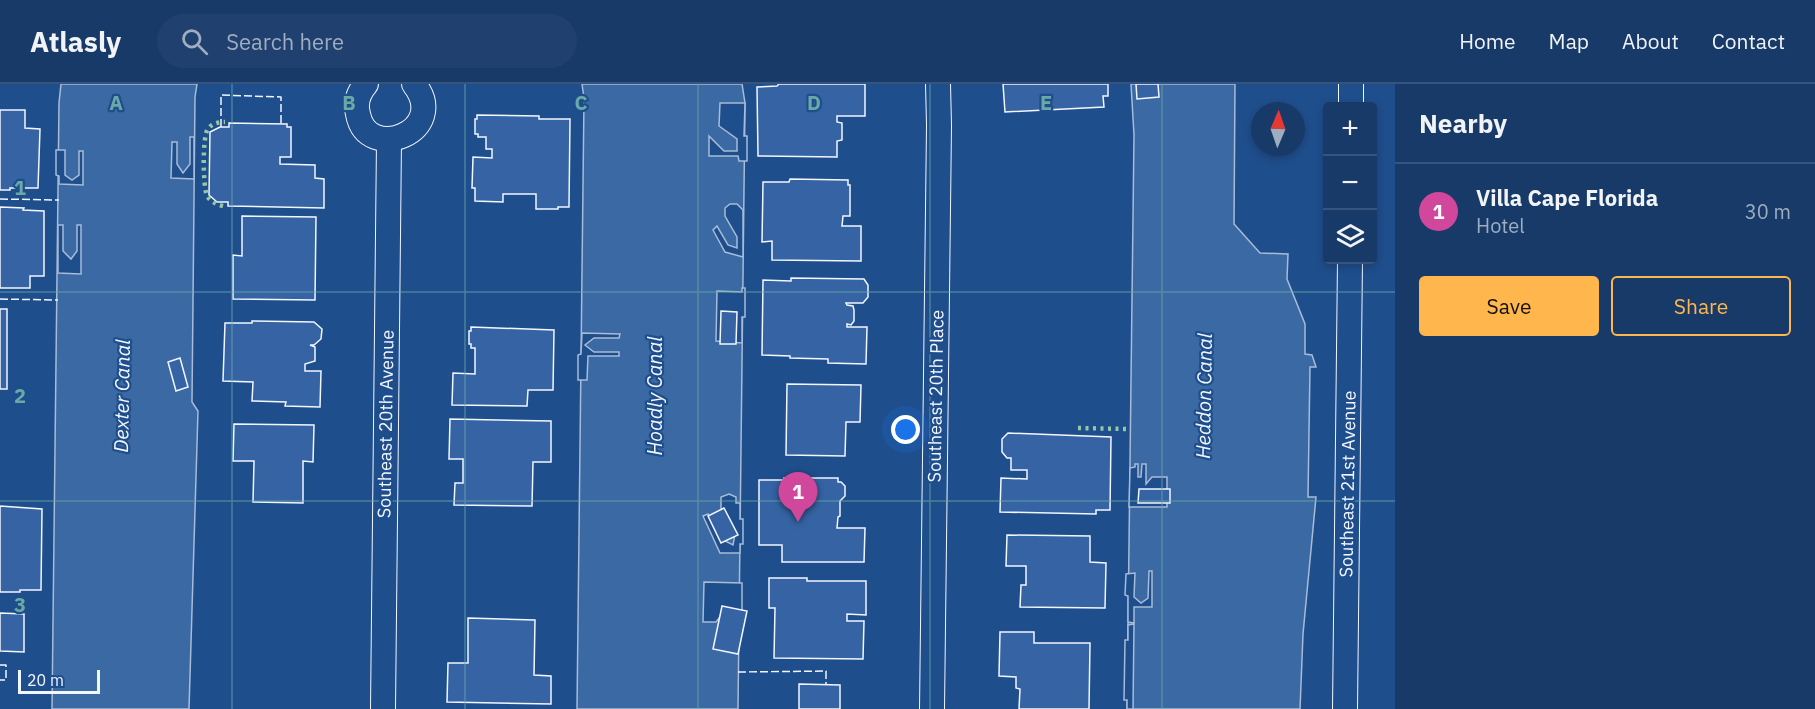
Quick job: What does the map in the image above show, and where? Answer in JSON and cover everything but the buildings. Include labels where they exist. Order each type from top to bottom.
[{"type":"street","points":[[366,84],[357,97],[358,118],[364,129],[373,136],[389,140],[400,138],[413,131],[419,122],[423,107],[421,96],[414,84]]},
{"type":"street","name":"Southeast 20th Place","points":[[932,709],[938,84]]},
{"type":"street","points":[[1351,84],[1351,102]]},
{"type":"street","name":"Southeast 20th Avenue","points":[[383,709],[389,140]]},
{"type":"street","name":"Southeast 21st Avenue","points":[[1345,709],[1350,264]]},
{"type":"water","name":"Dexter Canal","points":[[61,84],[197,84],[192,402],[198,411],[189,709],[52,709]]},
{"type":"water","name":"Hoadly Canal","points":[[582,84],[742,84],[745,103],[738,709],[577,709],[584,98]]},
{"type":"water","name":"Heddon Canal","points":[[1131,84],[1235,84],[1234,224],[1260,253],[1288,254],[1287,279],[1305,324],[1305,354],[1312,355],[1316,367],[1310,367],[1308,497],[1316,497],[1303,634],[1300,709],[1127,709],[1134,135]]},
{"type":"pier","points":[[720,103],[745,103],[744,136],[747,136],[747,161],[739,161],[738,156],[709,156],[709,136],[724,151],[737,151],[737,139],[719,126]]},
{"type":"pier","points":[[190,137],[194,137],[194,179],[171,178],[172,142],[177,142],[177,164],[183,173],[190,164]]},
{"type":"pier","points":[[56,150],[65,150],[65,175],[72,180],[79,175],[79,151],[83,151],[83,185],[59,184],[59,176],[56,175]]},
{"type":"pier","points":[[730,204],[737,204],[743,210],[743,257],[725,252],[713,230],[717,226],[728,245],[737,248],[737,237],[725,216],[725,208]]},
{"type":"pier","points":[[58,225],[63,225],[63,251],[71,259],[77,251],[77,225],[81,225],[81,274],[58,273]]},
{"type":"pier","points":[[742,288],[745,288],[745,317],[742,317],[742,343],[716,341],[717,291],[742,292]]},
{"type":"pier","points":[[582,333],[620,334],[619,338],[594,338],[585,345],[594,352],[619,352],[619,356],[588,356],[587,380],[578,380],[578,355],[581,354]]},
{"type":"pier","points":[[1135,464],[1138,464],[1138,477],[1141,477],[1142,464],[1146,464],[1146,484],[1152,477],[1167,477],[1167,507],[1129,507],[1130,468],[1135,467]]},
{"type":"pier","points":[[729,494],[736,497],[736,503],[740,503],[740,519],[743,519],[743,544],[740,544],[740,553],[720,553],[703,516],[708,514],[721,539],[733,545],[735,534],[721,508],[721,497]]},
{"type":"pier","points":[[1149,571],[1152,571],[1152,607],[1134,607],[1134,623],[1128,622],[1128,596],[1125,595],[1126,574],[1135,573],[1134,597],[1141,603],[1148,598]]},
{"type":"pier","points":[[704,582],[742,583],[742,613],[726,609],[716,622],[703,622]]},
{"type":"pier","points":[[1134,624],[1133,709],[1127,709],[1127,700],[1124,700],[1125,640],[1128,640],[1128,625]]},
{"type":"hedge","points":[[223,206],[210,200],[207,196],[204,151],[208,129],[214,124],[225,122]]},
{"type":"hedge","points":[[1078,428],[1126,429]]},
{"type":"fence","points":[[221,127],[221,95],[281,97],[281,124]]},
{"type":"fence","points":[[0,199],[59,200]]},
{"type":"fence","points":[[0,299],[58,300]]},
{"type":"fence","points":[[0,665],[6,665],[6,680],[0,680]]},
{"type":"fence","points":[[738,672],[826,671],[826,685]]},
{"type":"place","name":"Villa Cape Florida","points":[[798,522]]}]
